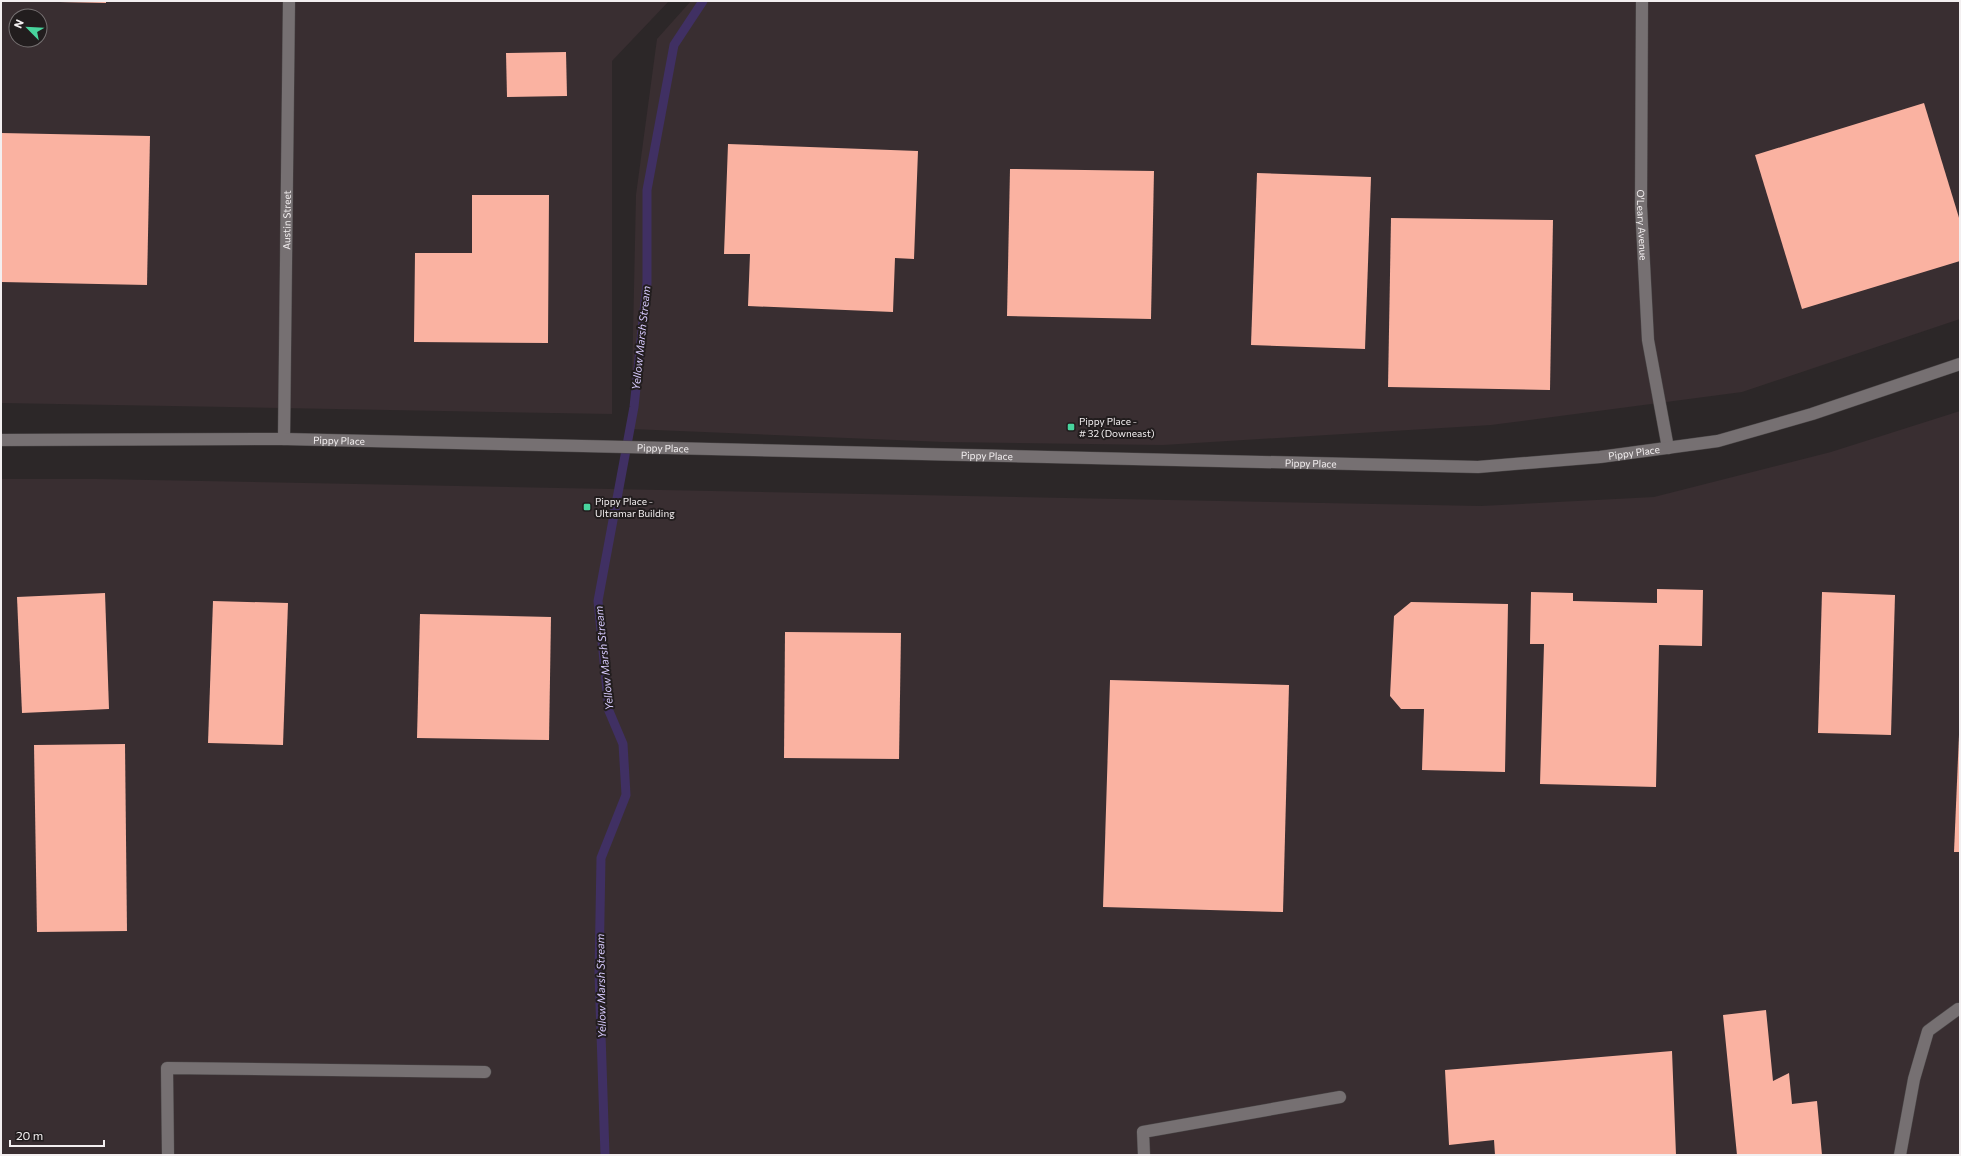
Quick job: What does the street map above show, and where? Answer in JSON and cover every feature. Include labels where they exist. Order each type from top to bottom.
[{"type":"street","name":"Austin Street","points":[[284,439],[289,1]]},
{"type":"street","name":"O'Leary Avenue","points":[[1642,1],[1641,206],[1648,340],[1668,448]]},
{"type":"street","name":"Pippy Place","points":[[1,440],[284,439],[1478,467],[1600,457],[1718,441],[1812,414],[1960,364]]},
{"type":"street","points":[[1900,1155],[1914,1079],[1928,1031],[1958,1009]]},
{"type":"street","points":[[168,1155],[167,1068],[485,1072]]},
{"type":"street","points":[[1144,1155],[1142,1132],[1340,1097]]},
{"type":"shaded area","points":[[1,1],[669,1],[612,61],[612,414],[1,403]]},
{"type":"shaded area","points":[[691,1],[1960,1],[1960,319],[1742,392],[1491,425],[1163,445],[944,442],[631,429],[636,195],[657,39]]},
{"type":"shaded area","points":[[1960,411],[1960,1155],[1,1155],[1,479],[97,479],[1481,506],[1654,497],[1831,452]]},
{"type":"building","points":[[106,1],[106,3],[60,2]]},
{"type":"building","points":[[566,52],[567,96],[507,97],[506,53]]},
{"type":"building","points":[[1924,103],[1960,221],[1960,261],[1802,309],[1755,155]]},
{"type":"building","points":[[1,133],[150,136],[147,285],[1,282]]},
{"type":"building","points":[[728,144],[918,151],[914,259],[895,258],[893,312],[748,306],[750,254],[724,254]]},
{"type":"building","points":[[1010,169],[1154,171],[1151,319],[1007,316]]},
{"type":"building","points":[[1257,173],[1371,177],[1365,349],[1251,345]]},
{"type":"building","points":[[472,195],[549,195],[548,343],[414,342],[415,253],[472,253]]},
{"type":"building","points":[[1391,218],[1553,220],[1550,390],[1388,387]]},
{"type":"building","points":[[1657,589],[1703,590],[1702,646],[1659,645],[1656,787],[1540,784],[1544,644],[1530,644],[1531,592],[1573,593],[1573,601],[1657,603]]},
{"type":"building","points":[[1822,592],[1895,595],[1891,735],[1818,733]]},
{"type":"building","points":[[105,593],[109,709],[22,713],[17,597]]},
{"type":"building","points":[[213,601],[288,603],[283,745],[208,743]]},
{"type":"building","points":[[1411,602],[1508,604],[1505,772],[1422,770],[1424,709],[1401,709],[1390,696],[1394,616]]},
{"type":"building","points":[[420,614],[551,617],[549,740],[417,738]]},
{"type":"building","points":[[785,632],[901,633],[899,759],[784,758]]},
{"type":"building","points":[[1110,680],[1289,685],[1283,912],[1103,907]]},
{"type":"building","points":[[1959,735],[1960,852],[1954,852]]},
{"type":"building","points":[[125,744],[127,931],[37,932],[34,745]]},
{"type":"building","points":[[1766,1010],[1773,1081],[1789,1073],[1792,1104],[1817,1101],[1822,1155],[1737,1155],[1723,1015]]},
{"type":"building","points":[[1672,1051],[1676,1155],[1495,1155],[1494,1140],[1449,1145],[1445,1070]]},
{"type":"waterway","name":"Yellow Marsh Stream","points":[[605,1155],[599,973],[601,858],[626,795],[623,744],[609,711],[598,601],[634,407],[647,283],[647,190],[674,45],[703,1]]},
{"type":"place","name":"Pippy Place - # 32 (Downeast)","points":[[1071,427]]},
{"type":"place","name":"Pippy Place - Ultramar Building","points":[[587,507]]}]
